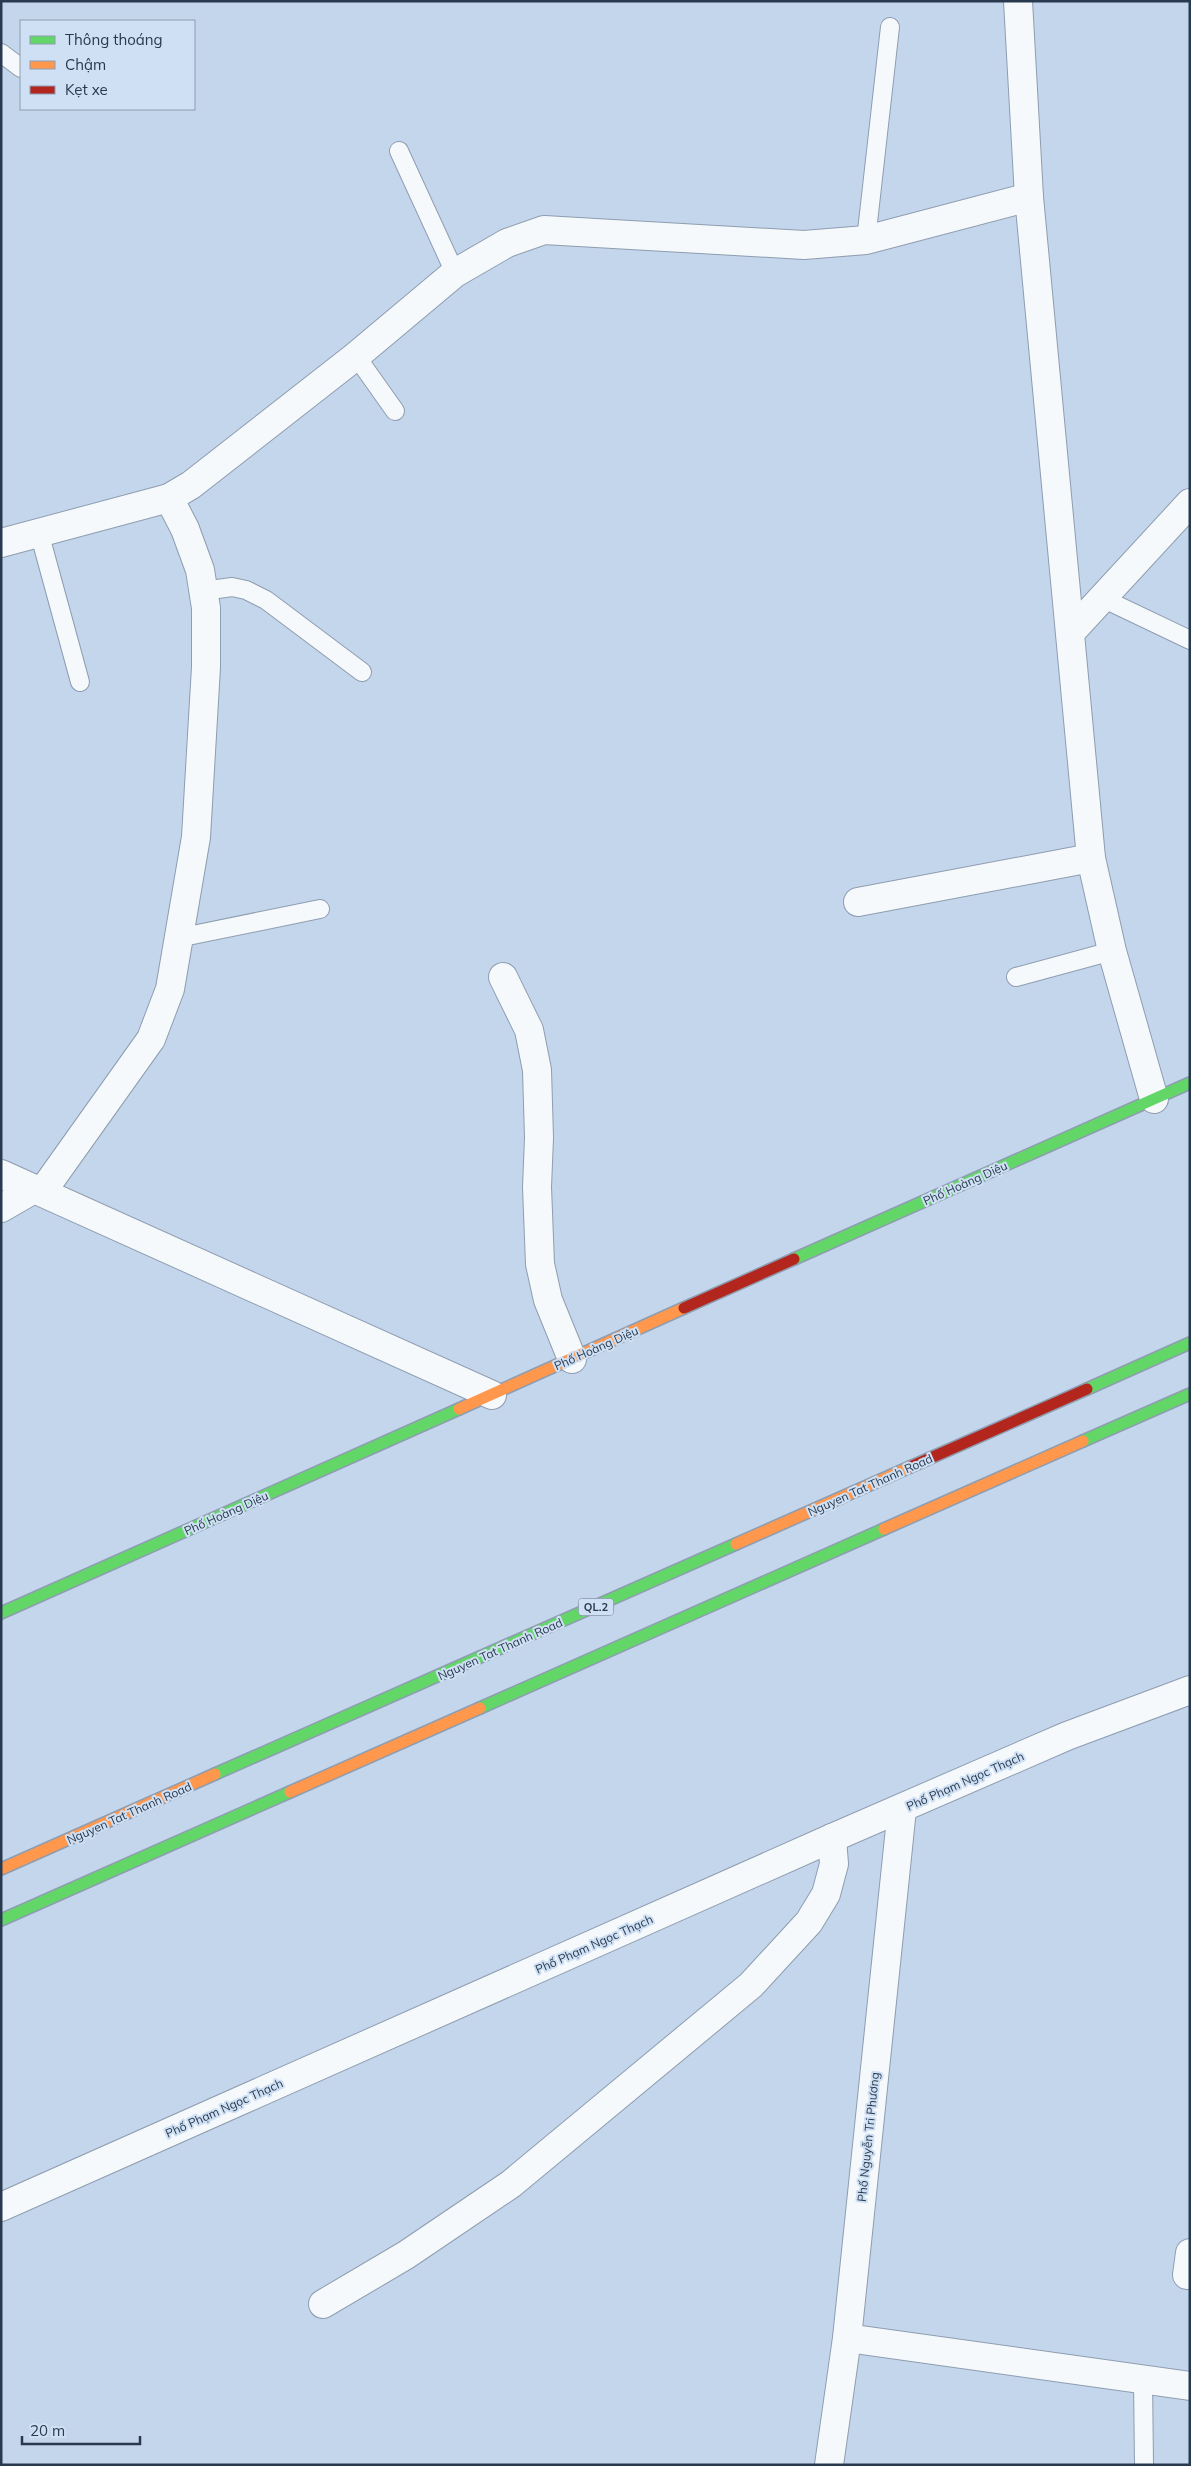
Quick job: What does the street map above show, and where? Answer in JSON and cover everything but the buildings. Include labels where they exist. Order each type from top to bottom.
[{"type":"main road","name":"Phố Hoàng Diệu","points":[[1,1613],[1190,1083]]},
{"type":"main road","name":"Nguyen Tat Thanh Road","points":[[1,1869],[1190,1343]]},
{"type":"main road","points":[[1,1920],[1190,1394]]},
{"type":"street","points":[[1018,1],[1029,197],[1091,858],[1112,951],[1154,1099]]},
{"type":"street","points":[[1,543],[169,498],[191,486],[356,356],[455,273],[507,243],[544,230],[804,245],[866,240],[1029,197]]},
{"type":"street","points":[[1,1208],[38,1190],[151,1039],[170,989],[196,837],[206,667],[203,591],[200,570],[185,529],[169,498]]},
{"type":"street","points":[[1071,632],[1190,503]]},
{"type":"street","points":[[858,902],[1091,858]]},
{"type":"street","points":[[503,977],[529,1030],[537,1070],[540,1264],[548,1300],[572,1359]]},
{"type":"street","points":[[1,1174],[492,1394]]},
{"type":"street","name":"Phố Phạm Ngọc Thạch","points":[[1,2207],[832,1838],[1067,1736],[1190,1690]]},
{"type":"street","name":"Phố Nguyễn Tri Phương","points":[[829,2465],[847,2338],[902,1809]]},
{"type":"street","points":[[323,2304],[406,2255],[511,2184],[751,1985],[809,1922],[826,1894],[834,1864],[832,1838]]},
{"type":"street","points":[[847,2338],[1190,2386]]},
{"type":"lane","points":[[866,240],[890,27]]},
{"type":"lane","points":[[1,53],[20,67]]},
{"type":"lane","points":[[399,152],[455,273]]},
{"type":"lane","points":[[356,356],[395,411]]},
{"type":"lane","points":[[39,532],[80,682]]},
{"type":"lane","points":[[203,591],[232,588],[246,590],[266,600],[362,672]]},
{"type":"lane","points":[[1102,598],[1190,640]]},
{"type":"lane","points":[[178,938],[320,908]]},
{"type":"lane","points":[[1016,977],[1112,951]]},
{"type":"lane","points":[[1143,2380],[1144,2465]]},
{"type":"traffic: fast","points":[[794,1259],[1190,1083]]},
{"type":"traffic: fast","points":[[1087,1389],[1190,1343]]},
{"type":"traffic: fast","points":[[1083,1441],[1190,1394]]},
{"type":"traffic: fast","points":[[1,1613],[459,1409]]},
{"type":"traffic: fast","points":[[480,1708],[884,1529]]},
{"type":"traffic: fast","points":[[215,1774],[736,1544]]},
{"type":"traffic: fast","points":[[1,1920],[290,1792]]},
{"type":"traffic: slow","points":[[459,1409],[684,1308]]},
{"type":"traffic: slow","points":[[884,1529],[1083,1441]]},
{"type":"traffic: slow","points":[[736,1544],[910,1467]]},
{"type":"traffic: slow","points":[[290,1792],[480,1708]]},
{"type":"traffic: slow","points":[[1,1869],[215,1774]]},
{"type":"traffic: jam","points":[[684,1308],[794,1259]]},
{"type":"traffic: jam","points":[[910,1467],[1087,1389]]}]
